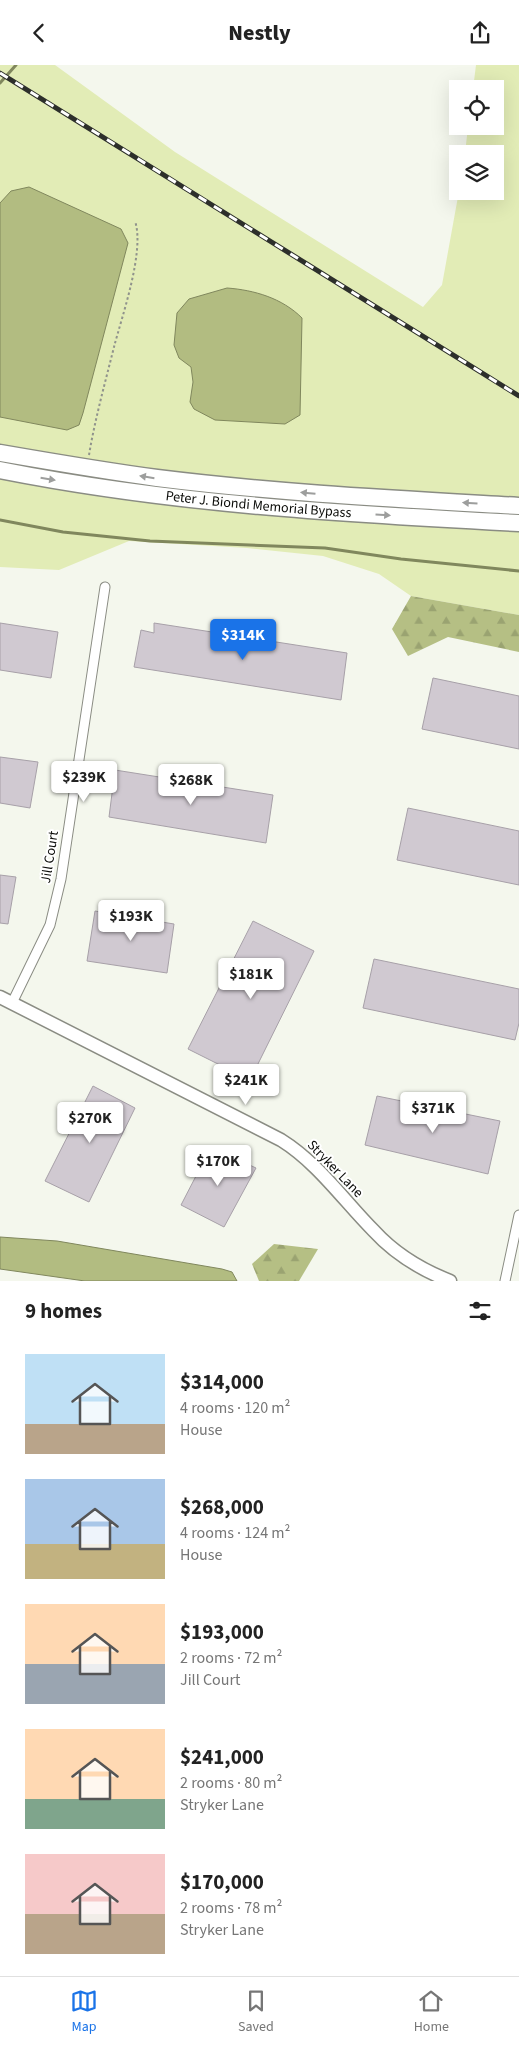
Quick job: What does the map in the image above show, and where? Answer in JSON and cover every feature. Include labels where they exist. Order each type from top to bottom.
[{"type":"highway","name":"Peter J. Biondi Memorial Bypass","points":[[0,453],[156,478],[235,487],[370,498],[519,506]]},
{"type":"highway","name":"Peter J. Biondi Memorial Bypass","points":[[0,470],[123,491],[261,507],[519,523]]},
{"type":"street","name":"Jill Court","points":[[12,1003],[50,925],[56,903],[105,587]]},
{"type":"street","name":"Stryker Lane","points":[[0,997],[281,1139],[312,1164],[366,1223],[392,1248],[413,1263],[450,1281]]},
{"type":"street","points":[[505,1281],[519,1215]]},
{"type":"path","points":[[91,445],[127,301],[136,253],[138,231],[135,221]]},
{"type":"shaded area","points":[[0,65],[55,65],[175,152],[423,307],[442,285],[457,200],[504,200],[504,145],[466,145],[467,135],[504,135],[504,80],[474,80],[476,65],[519,65],[519,615],[411,596],[379,574],[323,556],[247,548],[129,541],[59,570],[0,567]]},
{"type":"shaded area","points":[[29,187],[121,229],[128,243],[83,413],[79,425],[67,430],[0,417],[0,203],[11,191]]},
{"type":"shaded area","points":[[227,288],[257,293],[277,300],[302,318],[300,415],[285,424],[215,420],[194,409],[190,402],[193,382],[191,367],[179,358],[174,345],[177,313],[189,299]]},
{"type":"shaded area","points":[[0,1237],[57,1241],[222,1269],[232,1272],[237,1281],[85,1281],[0,1269]]},
{"type":"green space","points":[[411,596],[519,615],[519,652],[448,637],[408,656],[392,629]]},
{"type":"green space","points":[[274,1244],[318,1249],[299,1281],[259,1281],[252,1264]]},
{"type":"building","points":[[0,623],[58,632],[51,678],[0,670]]},
{"type":"building","points":[[154,623],[347,653],[341,700],[134,667],[141,630],[154,633]]},
{"type":"building","points":[[433,678],[519,696],[519,749],[422,729]]},
{"type":"building","points":[[0,757],[38,762],[30,808],[0,803]]},
{"type":"building","points":[[115,770],[273,795],[266,843],[109,817]]},
{"type":"building","points":[[408,808],[519,831],[519,885],[397,860]]},
{"type":"building","points":[[0,875],[16,877],[8,924],[0,923]]},
{"type":"building","points":[[95,911],[174,924],[167,973],[87,961]]},
{"type":"building","points":[[253,921],[314,951],[250,1080],[188,1049]]},
{"type":"building","points":[[374,959],[519,989],[519,1023],[515,1040],[363,1008]]},
{"type":"building","points":[[93,1086],[135,1108],[89,1202],[45,1181]]},
{"type":"building","points":[[377,1096],[500,1121],[488,1174],[365,1145]]},
{"type":"building","points":[[211,1147],[256,1168],[224,1227],[181,1205]]},
{"type":"waterway","points":[[0,83],[16,65]]},
{"type":"waterway","points":[[0,520],[63,532],[150,541],[325,548],[401,559],[519,571]]},
{"type":"railway","points":[[0,73],[519,396]]}]
